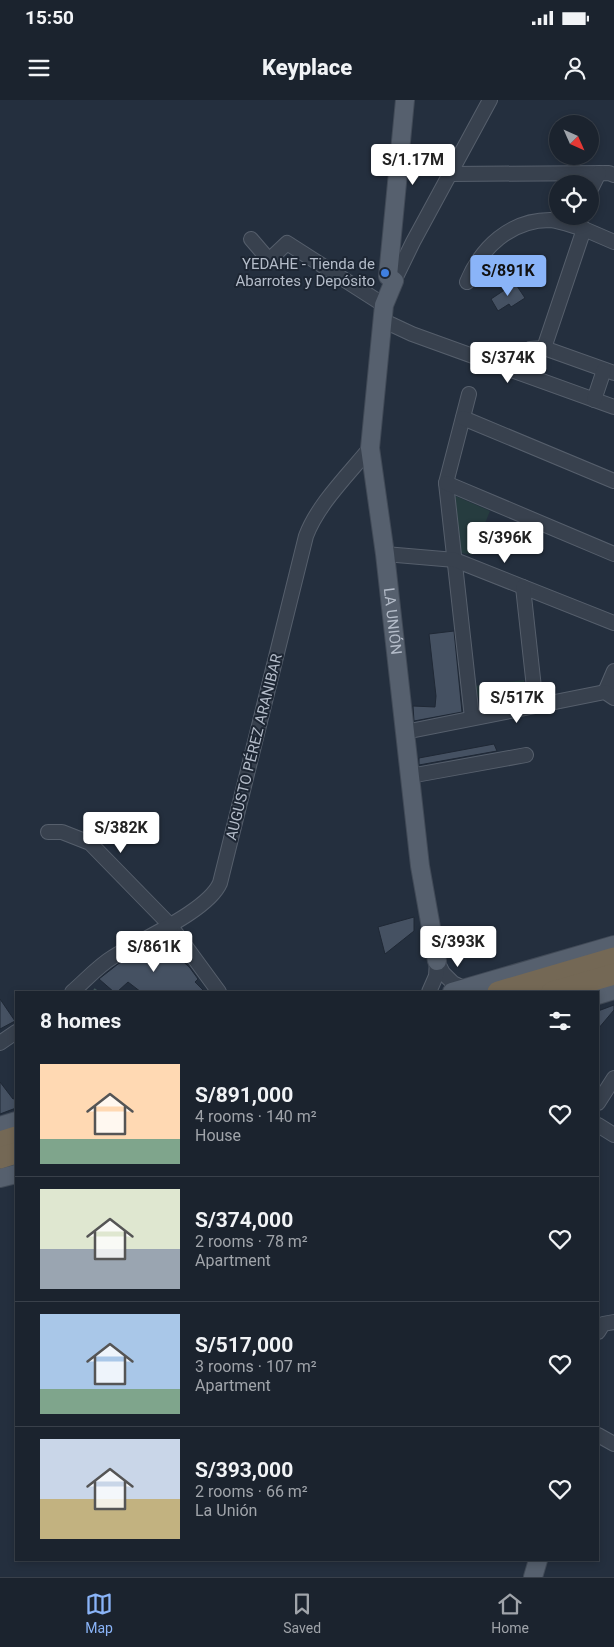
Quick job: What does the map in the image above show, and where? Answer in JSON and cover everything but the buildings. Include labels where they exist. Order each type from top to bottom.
[{"type":"highway","points":[[501,991],[614,958]]},
{"type":"highway","points":[[555,991],[614,974]]},
{"type":"highway","points":[[0,1142],[15,1137]]},
{"type":"highway","points":[[0,1158],[15,1153]]},
{"type":"main road","points":[[394,282],[388,276],[405,100]]},
{"type":"main road","name":"LA UNIÓN","points":[[394,282],[383,313],[370,448],[385,554],[420,866],[437,961]]},
{"type":"main road","points":[[464,991],[614,944]]},
{"type":"main road","points":[[599,995],[614,990]]},
{"type":"main road","points":[[0,1126],[15,1121]]},
{"type":"main road","points":[[0,1178],[15,1174]]},
{"type":"main road","points":[[533,1577],[538,1561]]},
{"type":"street","points":[[394,282],[490,100]]},
{"type":"street","points":[[450,174],[609,172]]},
{"type":"street","points":[[599,182],[609,172]]},
{"type":"street","points":[[467,282],[474,266],[491,244],[507,232],[524,224],[549,220]]},
{"type":"street","points":[[544,348],[579,225]]},
{"type":"street","points":[[581,225],[614,242]]},
{"type":"street","points":[[251,239],[269,260],[286,243],[412,334],[614,406]]},
{"type":"street","points":[[491,363],[515,358],[530,349],[544,348],[609,372],[594,400]]},
{"type":"street","points":[[469,394],[446,483],[472,718]]},
{"type":"street","points":[[463,418],[614,481]]},
{"type":"street","name":"AUGUSTO PÉREZ ARANIBAR","points":[[73,991],[111,958],[170,925],[217,891],[306,536],[319,510],[370,448]]},
{"type":"street","points":[[446,483],[614,554]]},
{"type":"street","points":[[385,554],[455,560],[614,622]]},
{"type":"street","points":[[522,587],[536,706]]},
{"type":"street","points":[[405,732],[536,706],[609,695],[614,671]]},
{"type":"street","points":[[410,776],[526,755]]},
{"type":"street","points":[[48,832],[62,832],[90,843],[170,925],[218,991]]},
{"type":"street","name":"LA UNIÓN","points":[[437,961],[443,974],[464,991]]},
{"type":"street","name":"LA UNIÓN","points":[[429,991],[436,976],[437,961]]},
{"type":"street","points":[[0,1043],[15,1033]]},
{"type":"street","points":[[599,1101],[614,1078]]},
{"type":"street","points":[[599,1126],[614,1135]]},
{"type":"street","points":[[599,1330],[603,1324],[614,1322]]},
{"type":"street","points":[[599,1436],[614,1444]]},
{"type":"green space","points":[[451,494],[490,511],[472,555],[457,552]]},
{"type":"green space","points":[[524,680],[526,700],[483,708],[474,686]]},
{"type":"place","name":"YEDAHE - Tienda de Abarrotes y Depósito","points":[[385,273]]}]
